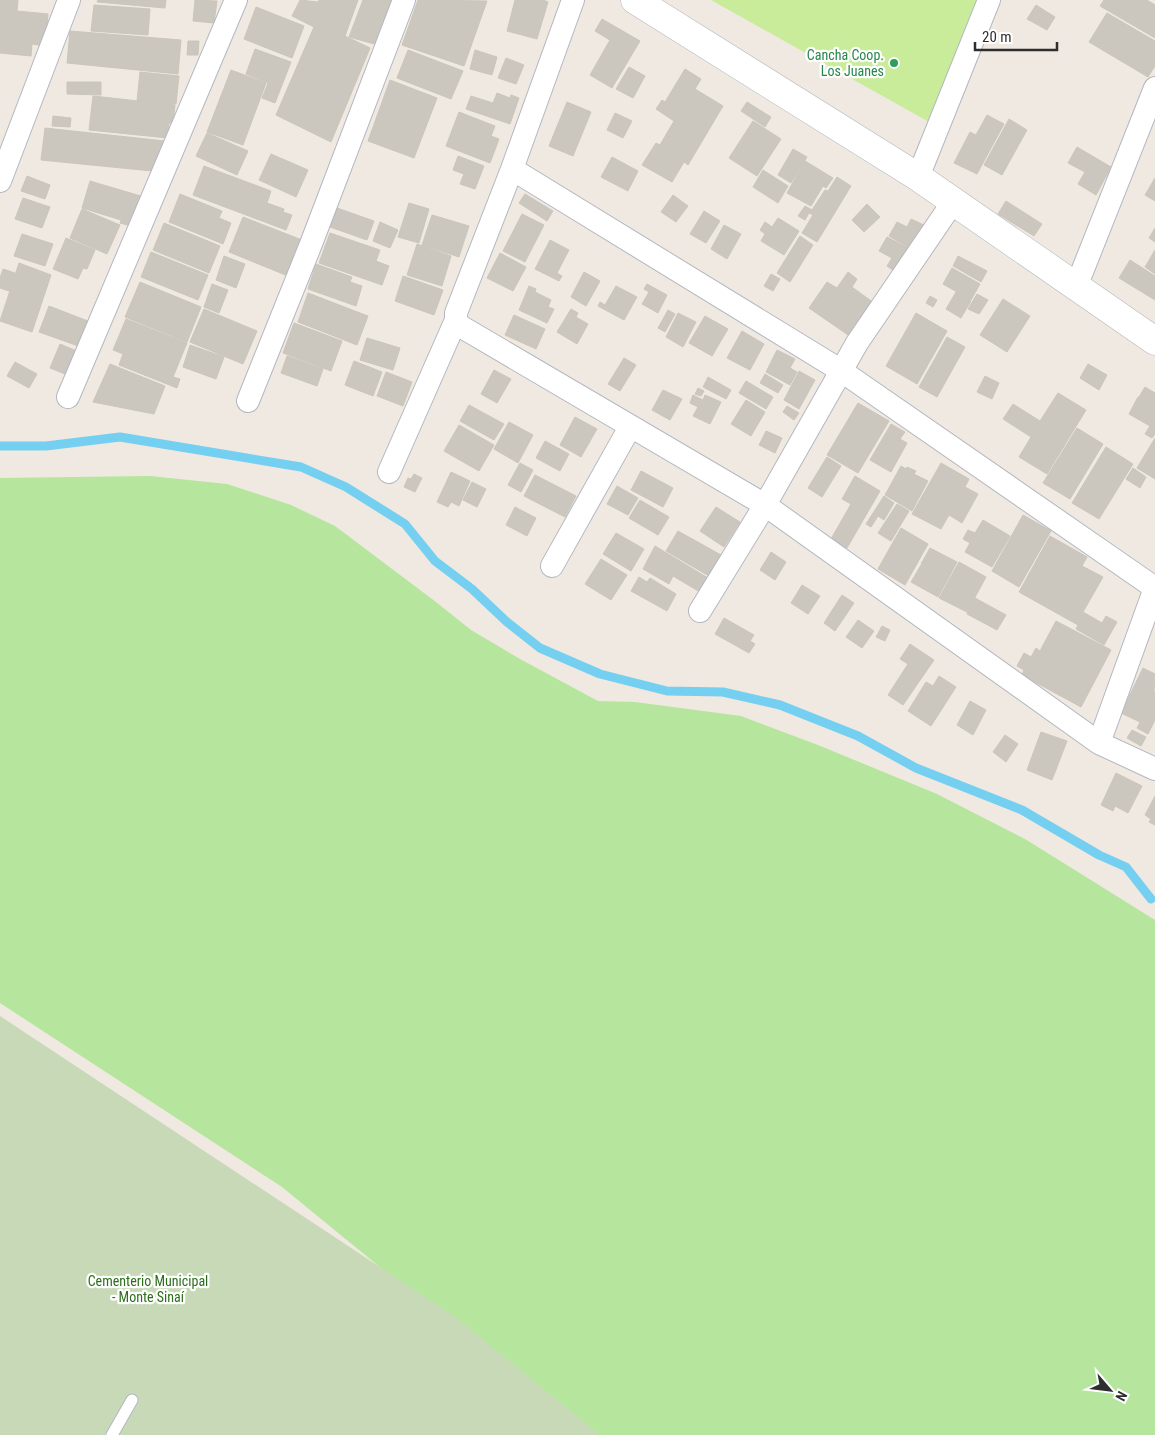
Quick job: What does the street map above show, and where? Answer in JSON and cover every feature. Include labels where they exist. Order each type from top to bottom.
[{"type":"street","points":[[0,182],[69,0]]},
{"type":"street","points":[[68,397],[236,0]]},
{"type":"street","points":[[248,401],[315,235],[404,0]]},
{"type":"street","points":[[389,472],[456,320],[456,313],[512,169],[573,0]]},
{"type":"street","points":[[634,0],[918,177],[1155,341]]},
{"type":"street","points":[[918,177],[989,0]]},
{"type":"street","points":[[1076,287],[1155,88]]},
{"type":"street","points":[[512,169],[840,370],[1155,588],[1099,743]]},
{"type":"street","points":[[700,611],[765,505],[840,370],[953,202]]},
{"type":"street","points":[[456,320],[460,326],[765,505],[1099,743],[1155,769]]},
{"type":"street","points":[[552,566],[630,427]]},
{"type":"lane","points":[[112,1435],[132,1400]]},
{"type":"green space","name":"Cancha Coop. Los Juanes","points":[[711,0],[987,0],[938,127]]},
{"type":"green space","points":[[150,476],[227,484],[291,505],[335,526],[471,630],[598,701],[635,702],[741,716],[818,745],[937,794],[1025,839],[1155,920],[1155,1435],[585,1435],[282,1187],[0,1003],[0,478]]},
{"type":"green space","name":"Cementerio Municipal - Monte Sinaí","points":[[0,1016],[454,1316],[600,1435],[0,1435]]},
{"type":"building","points":[[0,0],[18,0],[17,11],[48,14],[45,46],[32,44],[31,56],[0,53]]},
{"type":"building","points":[[98,0],[166,0],[165,8],[97,2]]},
{"type":"building","points":[[195,0],[217,1],[214,23],[193,21]]},
{"type":"building","points":[[300,0],[318,2],[319,0],[358,0],[345,36],[370,48],[331,142],[276,115],[314,27],[292,16]]},
{"type":"building","points":[[363,0],[397,0],[378,45],[349,37]]},
{"type":"building","points":[[418,0],[487,1],[464,66],[402,45]]},
{"type":"building","points":[[515,0],[543,0],[548,2],[537,39],[507,31]]},
{"type":"building","points":[[1104,0],[1147,0],[1155,5],[1155,38],[1100,6]]},
{"type":"building","points":[[94,5],[150,9],[148,35],[91,31]]},
{"type":"building","points":[[1036,5],[1055,17],[1047,30],[1027,19]]},
{"type":"building","points":[[256,7],[304,26],[292,58],[244,39]]},
{"type":"building","points":[[1107,13],[1155,41],[1155,66],[1148,77],[1089,42]]},
{"type":"building","points":[[602,19],[640,41],[612,88],[590,75],[610,40],[595,31]]},
{"type":"building","points":[[70,31],[181,40],[178,74],[67,63]]},
{"type":"building","points":[[188,41],[199,41],[198,55],[187,55]]},
{"type":"building","points":[[255,49],[291,62],[275,103],[262,98],[268,83],[246,74]]},
{"type":"building","points":[[408,50],[463,71],[451,99],[397,78]]},
{"type":"building","points":[[475,50],[497,57],[492,75],[470,69]]},
{"type":"building","points":[[506,58],[524,65],[516,84],[498,78]]},
{"type":"building","points":[[629,67],[645,76],[633,98],[616,89]]},
{"type":"building","points":[[685,69],[701,79],[695,89],[723,106],[688,165],[684,162],[672,182],[642,165],[656,143],[660,145],[674,121],[656,109],[662,100],[665,102]]},
{"type":"building","points":[[231,70],[266,83],[243,145],[207,132]]},
{"type":"building","points":[[140,72],[179,76],[176,104],[137,101]]},
{"type":"building","points":[[390,80],[437,98],[414,158],[368,141]]},
{"type":"building","points":[[67,82],[101,82],[101,95],[67,94]]},
{"type":"building","points":[[497,93],[510,98],[511,95],[519,98],[510,124],[466,109],[471,96],[493,103]]},
{"type":"building","points":[[93,96],[175,105],[173,123],[169,123],[168,138],[89,130]]},
{"type":"building","points":[[567,102],[591,112],[573,156],[549,146]]},
{"type":"building","points":[[747,102],[771,117],[765,127],[741,111]]},
{"type":"building","points":[[459,112],[495,126],[491,136],[499,139],[490,163],[446,146]]},
{"type":"building","points":[[615,113],[632,121],[623,138],[607,130]]},
{"type":"building","points":[[987,115],[1004,124],[977,174],[954,163],[970,132],[976,135]]},
{"type":"building","points":[[53,116],[71,118],[70,127],[52,126]]},
{"type":"building","points":[[1009,119],[1027,130],[1002,175],[984,165]]},
{"type":"building","points":[[753,121],[781,139],[757,176],[729,158]]},
{"type":"building","points":[[45,128],[165,141],[162,172],[41,160]]},
{"type":"building","points":[[207,133],[248,151],[237,175],[196,156]]},
{"type":"building","points":[[1077,147],[1111,167],[1096,195],[1078,184],[1085,172],[1068,163]]},
{"type":"building","points":[[793,149],[807,157],[791,183],[778,175]]},
{"type":"building","points":[[271,154],[308,170],[296,197],[259,180]]},
{"type":"building","points":[[458,156],[484,166],[475,189],[460,184],[464,174],[453,170]]},
{"type":"building","points":[[612,157],[638,171],[628,191],[601,177]]},
{"type":"building","points":[[805,161],[833,178],[826,188],[823,186],[811,206],[787,193]]},
{"type":"building","points":[[204,166],[271,191],[267,203],[284,209],[283,212],[292,215],[286,230],[193,195]]},
{"type":"building","points":[[763,170],[788,186],[778,203],[753,187]]},
{"type":"building","points":[[27,176],[50,185],[45,199],[21,191]]},
{"type":"building","points":[[837,177],[851,186],[817,242],[802,233],[813,215],[809,213],[805,220],[798,216],[805,206],[812,210],[825,190],[828,191]]},
{"type":"building","points":[[1155,178],[1155,201],[1145,195]]},
{"type":"building","points":[[90,181],[144,197],[135,227],[120,223],[121,220],[82,208]]},
{"type":"building","points":[[180,194],[222,211],[219,218],[231,223],[223,244],[169,222]]},
{"type":"building","points":[[525,194],[553,211],[547,221],[519,203]]},
{"type":"building","points":[[673,195],[688,206],[676,222],[661,212]]},
{"type":"building","points":[[23,198],[50,207],[42,228],[15,219]]},
{"type":"building","points":[[1006,201],[1042,224],[1034,236],[998,214]]},
{"type":"building","points":[[409,203],[429,209],[419,243],[398,237]]},
{"type":"building","points":[[867,204],[880,217],[864,232],[852,220]]},
{"type":"building","points":[[337,208],[374,221],[367,240],[330,227]]},
{"type":"building","points":[[82,209],[120,225],[107,254],[70,238]]},
{"type":"building","points":[[704,211],[720,221],[706,243],[690,234]]},
{"type":"building","points":[[522,214],[544,225],[525,262],[503,251]]},
{"type":"building","points":[[432,215],[469,226],[459,257],[422,245]]},
{"type":"building","points":[[243,217],[302,240],[288,276],[229,252]]},
{"type":"building","points":[[778,218],[799,231],[784,255],[761,241],[765,234],[760,230],[765,222],[772,227]]},
{"type":"building","points":[[911,219],[924,225],[911,249],[889,236],[897,222],[907,227]]},
{"type":"building","points":[[380,222],[398,230],[390,248],[373,241]]},
{"type":"building","points":[[164,223],[220,246],[209,273],[153,250]]},
{"type":"building","points":[[724,225],[741,234],[727,259],[711,249]]},
{"type":"building","points":[[1155,228],[1155,242],[1149,238]]},
{"type":"building","points":[[330,233],[380,250],[376,261],[389,266],[382,285],[319,263]]},
{"type":"building","points":[[22,234],[53,244],[45,266],[14,256]]},
{"type":"building","points":[[800,236],[813,245],[790,282],[777,273]]},
{"type":"building","points":[[887,237],[910,249],[894,271],[887,266],[892,258],[879,251]]},
{"type":"building","points":[[66,238],[95,250],[87,269],[83,268],[78,279],[53,269]]},
{"type":"building","points":[[550,240],[569,250],[557,273],[562,276],[559,281],[535,269]]},
{"type":"building","points":[[417,244],[451,256],[442,286],[407,275]]},
{"type":"building","points":[[1155,250],[1155,274],[1145,267]]},
{"type":"building","points":[[151,252],[208,275],[198,300],[141,277]]},
{"type":"building","points":[[500,253],[526,267],[513,291],[487,278]]},
{"type":"building","points":[[224,256],[245,264],[236,288],[216,280]]},
{"type":"building","points":[[958,256],[987,271],[981,282],[953,266]]},
{"type":"building","points":[[1130,260],[1155,276],[1155,300],[1119,278]]},
{"type":"building","points":[[19,263],[51,275],[32,332],[0,321]]},
{"type":"building","points":[[316,264],[352,277],[350,282],[362,286],[356,306],[308,289]]},
{"type":"building","points":[[952,268],[980,284],[971,300],[943,284]]},
{"type":"building","points":[[3,269],[15,273],[9,291],[0,288],[0,278]]},
{"type":"building","points":[[584,272],[600,281],[586,306],[571,297]]},
{"type":"building","points":[[848,272],[857,279],[852,287],[874,303],[851,337],[809,308],[827,282],[837,288]]},
{"type":"building","points":[[771,274],[780,279],[773,291],[764,286]]},
{"type":"building","points":[[403,276],[443,290],[434,315],[395,301]]},
{"type":"building","points":[[140,282],[201,307],[187,342],[125,317]]},
{"type":"building","points":[[212,284],[228,290],[219,313],[204,307]]},
{"type":"building","points":[[647,284],[667,295],[658,313],[642,304],[649,292],[644,289]]},
{"type":"building","points":[[529,286],[536,289],[535,292],[551,300],[548,307],[554,309],[547,323],[519,310]]},
{"type":"building","points":[[616,286],[637,297],[624,320],[598,306],[600,302],[605,305]]},
{"type":"building","points":[[956,292],[971,301],[961,318],[946,309]]},
{"type":"building","points":[[308,293],[368,316],[357,345],[298,322]]},
{"type":"building","points":[[977,294],[988,300],[979,314],[968,309]]},
{"type":"building","points":[[930,296],[937,300],[933,307],[926,303]]},
{"type":"building","points":[[1003,299],[1030,316],[1007,352],[980,335]]},
{"type":"building","points":[[49,306],[93,323],[84,348],[39,332]]},
{"type":"building","points":[[204,309],[257,331],[243,364],[190,342]]},
{"type":"building","points":[[571,309],[578,313],[576,317],[588,324],[577,344],[557,332]]},
{"type":"building","points":[[668,310],[675,314],[665,332],[658,328]]},
{"type":"building","points":[[678,313],[696,322],[683,347],[666,337]]},
{"type":"building","points":[[916,313],[947,331],[917,384],[886,366]]},
{"type":"building","points":[[514,315],[545,329],[536,349],[505,335]]},
{"type":"building","points":[[705,316],[728,329],[712,356],[689,343]]},
{"type":"building","points":[[126,319],[187,343],[173,377],[180,379],[177,388],[119,365],[123,354],[113,350]]},
{"type":"building","points":[[294,323],[342,341],[331,371],[283,353]]},
{"type":"building","points":[[742,331],[764,344],[750,370],[727,358]]},
{"type":"building","points":[[947,337],[965,347],[937,397],[919,387]]},
{"type":"building","points":[[367,338],[400,348],[393,370],[360,360]]},
{"type":"building","points":[[60,344],[79,352],[70,376],[50,368]]},
{"type":"building","points":[[190,345],[224,357],[216,379],[183,367]]},
{"type":"building","points":[[777,350],[795,359],[790,368],[797,372],[790,385],[766,372]]},
{"type":"building","points":[[287,356],[323,369],[317,386],[281,373]]},
{"type":"building","points":[[624,358],[636,365],[620,391],[608,384]]},
{"type":"building","points":[[354,361],[382,372],[373,396],[345,385]]},
{"type":"building","points":[[15,362],[37,374],[29,388],[7,376]]},
{"type":"building","points":[[110,364],[165,386],[154,414],[93,402]]},
{"type":"building","points":[[1088,364],[1107,375],[1099,390],[1080,378]]},
{"type":"building","points":[[494,370],[511,379],[497,403],[481,394]]},
{"type":"building","points":[[799,371],[815,380],[799,409],[784,400]]},
{"type":"building","points":[[386,372],[412,382],[403,406],[377,396]]},
{"type":"building","points":[[765,374],[783,385],[778,393],[760,383]]},
{"type":"building","points":[[985,376],[999,383],[992,399],[977,392]]},
{"type":"building","points":[[708,377],[731,390],[726,399],[703,387]]},
{"type":"building","points":[[746,381],[773,397],[766,409],[739,393]]},
{"type":"building","points":[[1145,387],[1155,393],[1155,406],[1139,397]]},
{"type":"building","points":[[698,388],[704,391],[701,396],[695,394]]},
{"type":"building","points":[[663,390],[682,399],[670,420],[652,410]]},
{"type":"building","points":[[1058,393],[1086,410],[1047,474],[1019,457],[1031,437],[1003,419],[1013,404],[1040,421]]},
{"type":"building","points":[[693,395],[703,400],[705,395],[721,402],[710,424],[693,416],[698,407],[690,403]]},
{"type":"building","points":[[1138,397],[1155,407],[1155,434],[1152,438],[1145,434],[1150,426],[1129,414]]},
{"type":"building","points":[[746,400],[765,412],[751,436],[731,424]]},
{"type":"building","points":[[858,403],[889,421],[858,473],[827,455]]},
{"type":"building","points":[[469,405],[504,424],[494,440],[460,421]]},
{"type":"building","points":[[787,406],[799,413],[794,420],[783,412]]},
{"type":"building","points":[[575,417],[597,429],[581,457],[560,445]]},
{"type":"building","points":[[509,422],[533,435],[518,463],[494,449]]},
{"type":"building","points":[[891,424],[905,432],[900,439],[907,443],[891,472],[870,460]]},
{"type":"building","points":[[459,425],[494,445],[479,471],[444,451]]},
{"type":"building","points":[[1077,428],[1103,444],[1070,499],[1043,483]]},
{"type":"building","points":[[766,431],[782,438],[775,453],[759,445]]},
{"type":"building","points":[[1155,438],[1155,479],[1137,468]]},
{"type":"building","points":[[545,441],[569,454],[560,471],[536,458]]},
{"type":"building","points":[[1106,447],[1133,464],[1099,519],[1072,503]]},
{"type":"building","points":[[827,457],[841,466],[822,497],[808,488]]},
{"type":"building","points":[[520,463],[533,470],[521,492],[508,485]]},
{"type":"building","points":[[941,463],[969,479],[965,487],[978,494],[962,523],[949,515],[941,529],[912,514]]},
{"type":"building","points":[[901,466],[916,471],[914,474],[928,481],[912,511],[885,495]]},
{"type":"building","points":[[1133,468],[1146,477],[1140,488],[1126,479]]},
{"type":"building","points":[[641,471],[673,488],[663,507],[631,490]]},
{"type":"building","points":[[451,472],[470,481],[459,506],[451,502],[448,507],[437,502]]},
{"type":"building","points":[[414,474],[422,478],[415,492],[404,487],[408,478],[411,479]]},
{"type":"building","points":[[535,475],[576,496],[565,517],[524,496]]},
{"type":"building","points":[[855,476],[880,491],[847,548],[831,539],[851,504],[842,499]]},
{"type":"building","points":[[472,482],[486,489],[477,507],[463,500]]},
{"type":"building","points":[[617,486],[638,498],[628,515],[607,504]]},
{"type":"building","points":[[884,496],[894,503],[884,520],[878,516],[871,527],[866,524]]},
{"type":"building","points":[[640,500],[669,517],[658,535],[629,518]]},
{"type":"building","points":[[897,504],[909,511],[891,541],[878,533]]},
{"type":"building","points":[[515,507],[536,518],[527,536],[506,525]]},
{"type":"building","points":[[716,507],[740,522],[724,547],[700,531]]},
{"type":"building","points":[[1023,515],[1051,531],[1019,587],[992,571]]},
{"type":"building","points":[[983,520],[1010,536],[992,567],[965,552],[970,543],[963,539],[968,530],[975,533]]},
{"type":"building","points":[[901,528],[928,544],[905,585],[878,569]]},
{"type":"building","points":[[678,531],[721,555],[709,576],[666,551]]},
{"type":"building","points":[[616,533],[644,549],[631,571],[603,554]]},
{"type":"building","points":[[1050,536],[1087,557],[1082,566],[1103,577],[1083,612],[1102,623],[1106,616],[1117,622],[1104,645],[1076,629],[1078,625],[1019,592]]},
{"type":"building","points":[[655,546],[708,578],[700,592],[673,576],[669,584],[643,569]]},
{"type":"building","points":[[930,548],[957,562],[948,579],[921,564]]},
{"type":"building","points":[[771,552],[786,562],[775,580],[760,570]]},
{"type":"building","points":[[601,559],[627,575],[611,600],[585,584]]},
{"type":"building","points":[[959,562],[986,577],[967,612],[939,598]]},
{"type":"building","points":[[921,565],[948,579],[938,597],[911,582]]},
{"type":"building","points":[[639,577],[647,582],[650,578],[676,594],[667,611],[631,591]]},
{"type":"building","points":[[802,585],[820,596],[808,614],[791,603]]},
{"type":"building","points":[[842,595],[854,603],[835,631],[824,623]]},
{"type":"building","points":[[975,598],[1006,615],[997,630],[967,614]]},
{"type":"building","points":[[724,618],[754,635],[750,641],[755,644],[749,653],[715,634]]},
{"type":"building","points":[[858,620],[874,631],[862,648],[846,637]]},
{"type":"building","points":[[1056,621],[1111,650],[1081,707],[1022,675],[1024,670],[1017,666],[1024,653],[1031,657],[1036,648],[1040,651]]},
{"type":"building","points":[[882,626],[890,630],[885,641],[876,637]]},
{"type":"building","points":[[910,644],[934,660],[903,705],[888,695],[908,664],[900,659]]},
{"type":"building","points":[[1143,668],[1155,674],[1155,720],[1148,734],[1137,728],[1140,722],[1121,713]]},
{"type":"building","points":[[939,676],[956,687],[931,726],[908,711],[926,682],[933,686]]},
{"type":"building","points":[[970,701],[986,710],[973,735],[957,725]]},
{"type":"building","points":[[1132,730],[1146,737],[1141,746],[1127,738]]},
{"type":"building","points":[[1041,732],[1067,741],[1052,780],[1027,770]]},
{"type":"building","points":[[1005,735],[1018,744],[1006,762],[993,752]]},
{"type":"building","points":[[1116,773],[1142,786],[1128,813],[1115,806],[1113,811],[1101,805]]},
{"type":"building","points":[[1155,796],[1155,825],[1149,822],[1151,819],[1145,815]]},
{"type":"waterway","points":[[0,446],[46,446],[120,437],[301,467],[346,487],[405,524],[435,561],[472,589],[507,622],[540,648],[600,674],[667,691],[723,692],[780,705],[858,736],[916,768],[1022,810],[1099,855],[1126,867],[1151,899]]},
{"type":"place","name":"Cancha Coop. Los Juanes","points":[[894,63]]}]
